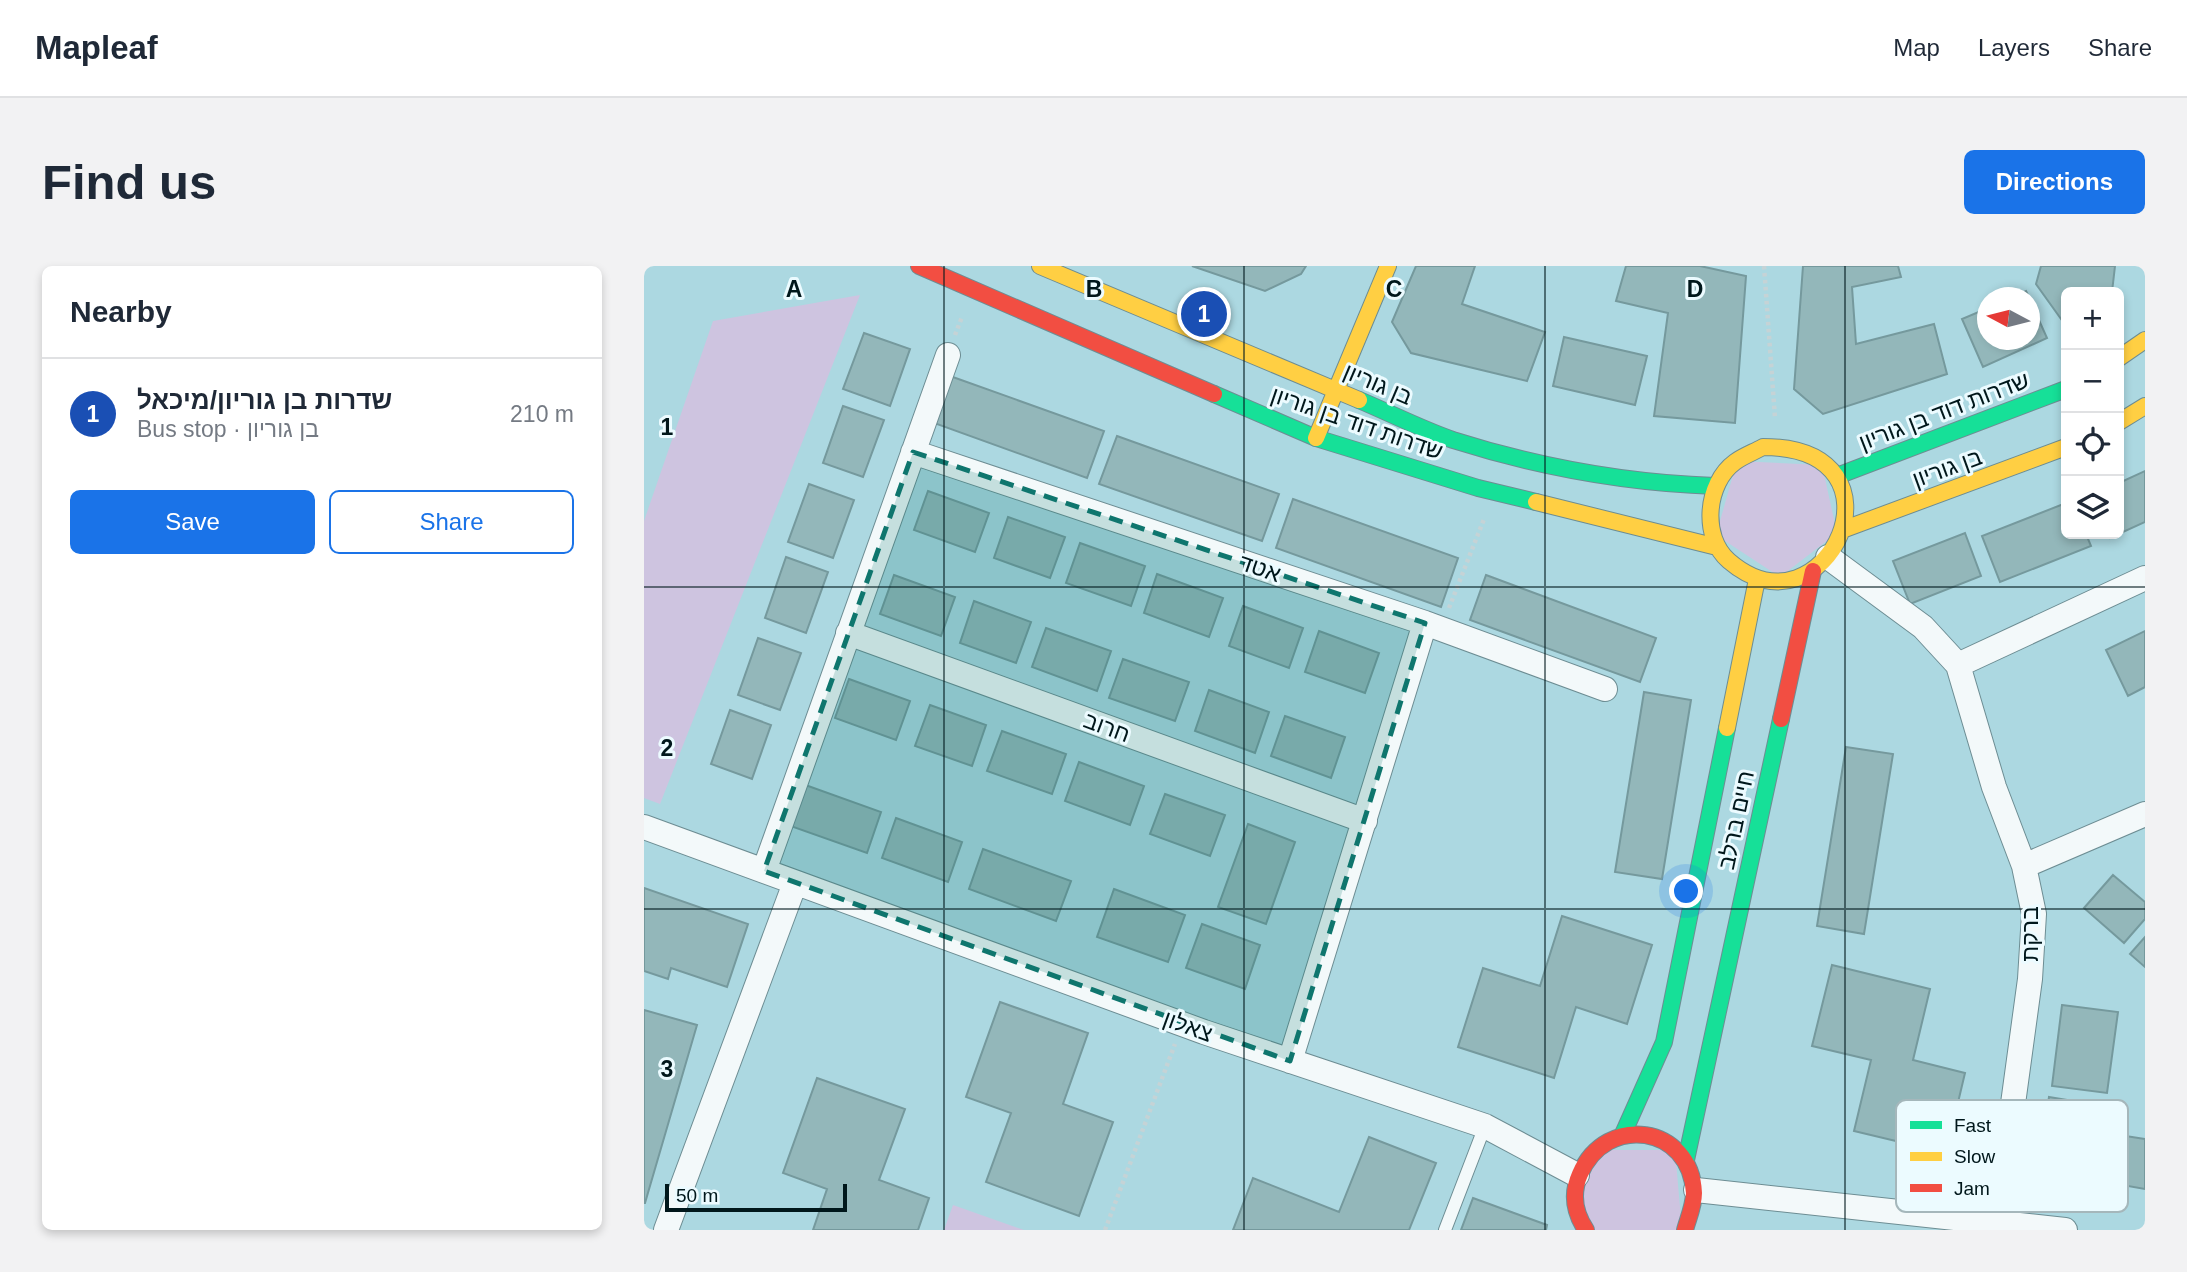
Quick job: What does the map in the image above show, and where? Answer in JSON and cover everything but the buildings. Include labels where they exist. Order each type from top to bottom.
[{"type":"street","name":"שדרות דוד בן גוריון","points":[[919,266],[1316,438],[1494,492],[1717,547]]},
{"type":"street","name":"בן גוריון","points":[[1040,266],[1451,439],[1554,468],[1659,484],[1714,486]]},
{"type":"street","points":[[1316,438],[1388,266]]},
{"type":"street","points":[[2124,355],[2145,340]]},
{"type":"street","points":[[764,872],[948,355]]},
{"type":"street","name":"שדרות דוד בן גוריון","points":[[1838,475],[2061,391]]},
{"type":"street","points":[[2124,419],[2145,406]]},
{"type":"street","points":[[1763,447],[1793,448],[1826,463],[1838,475],[1845,513],[1842,530],[1821,564],[1788,579],[1768,582],[1735,568],[1717,547],[1709,523],[1710,498],[1714,486],[1730,464],[1742,456],[1763,447]]},
{"type":"street","name":"בן גוריון","points":[[1842,530],[2061,449]]},
{"type":"street","name":"אטד","points":[[913,452],[1433,626],[1605,689]]},
{"type":"street","name":"ברקת","points":[[1821,564],[1923,627],[1958,665],[1994,787],[2024,866],[2034,914],[2030,979],[2014,1100]]},
{"type":"street","name":"חיים ברלב","points":[[1686,1160],[1821,564]]},
{"type":"street","points":[[1958,665],[2145,578]]},
{"type":"street","name":"חיים ברלב","points":[[1623,1134],[1664,1041],[1757,579]]},
{"type":"street","points":[[1290,1061],[1365,821],[1433,626]]},
{"type":"street","name":"חרוב","points":[[848,633],[1365,821]]},
{"type":"street","points":[[2024,866],[2145,814]]},
{"type":"street","name":"צאלון","points":[[644,827],[1182,1024],[1485,1126],[1577,1175]]},
{"type":"street","points":[[666,1230],[794,883]]},
{"type":"street","points":[[1582,1228],[1575,1208],[1577,1175],[1595,1148],[1623,1134],[1637,1133],[1665,1141],[1686,1160],[1696,1190],[1694,1211],[1685,1230]]},
{"type":"street","points":[[1696,1190],[1896,1211]]},
{"type":"street","points":[[1910,1212],[2065,1230]]},
{"type":"street","name":"ברקת","points":[[1997,1221],[1998,1212]]},
{"type":"lane","points":[[1445,1230],[1485,1126]]},
{"type":"path","points":[[1764,266],[1777,447]]},
{"type":"path","points":[[948,355],[972,290]]},
{"type":"path","points":[[1433,626],[1494,492]]},
{"type":"path","points":[[1105,1230],[1182,1024]]},
{"type":"highlighted area","points":[[913,452],[1425,623],[1290,1061],[764,871]]},
{"type":"shaded area","points":[[860,295],[660,804],[644,798],[644,521],[713,321]]},
{"type":"shaded area","points":[[1737,461],[1822,465],[1837,533],[1780,577],[1716,535]]},
{"type":"shaded area","points":[[1596,1150],[1675,1150],[1682,1230],[1589,1230],[1577,1207]]},
{"type":"shaded area","points":[[953,1205],[1024,1230],[944,1230]]},
{"type":"traffic: fast","points":[[1837,476],[2061,391]]},
{"type":"traffic: fast","points":[[1214,394],[1316,438],[1478,488],[1536,502]]},
{"type":"traffic: fast","points":[[1359,400],[1441,436],[1550,466],[1615,477],[1715,486]]},
{"type":"traffic: fast","points":[[1686,1160],[1781,719]]},
{"type":"traffic: fast","points":[[1623,1134],[1664,1042],[1727,728]]},
{"type":"traffic: slow","points":[[1040,266],[1359,400]]},
{"type":"traffic: slow","points":[[1316,438],[1388,266]]},
{"type":"traffic: slow","points":[[2124,355],[2145,340]]},
{"type":"traffic: slow","points":[[2124,419],[2145,406]]},
{"type":"traffic: slow","points":[[1763,447],[1810,455],[1836,476],[1845,505],[1840,535],[1823,561],[1796,578],[1764,580],[1729,561],[1714,538],[1711,510],[1718,483],[1725,471],[1735,462],[1763,447]]},
{"type":"traffic: slow","points":[[1842,530],[2061,449]]},
{"type":"traffic: slow","points":[[1536,502],[1717,547]]},
{"type":"traffic: slow","points":[[1727,728],[1757,579]]},
{"type":"traffic: jam","points":[[919,266],[1214,394]]},
{"type":"traffic: jam","points":[[1781,719],[1813,571]]},
{"type":"traffic: jam","points":[[1586,1230],[1576,1210],[1575,1196],[1580,1174],[1592,1155],[1608,1142],[1627,1135],[1646,1135],[1663,1141],[1679,1153],[1689,1170],[1694,1193],[1685,1230]]},
{"type":"place","name":"שדרות בן גוריון/מיכאל","points":[[1204,314]]}]
